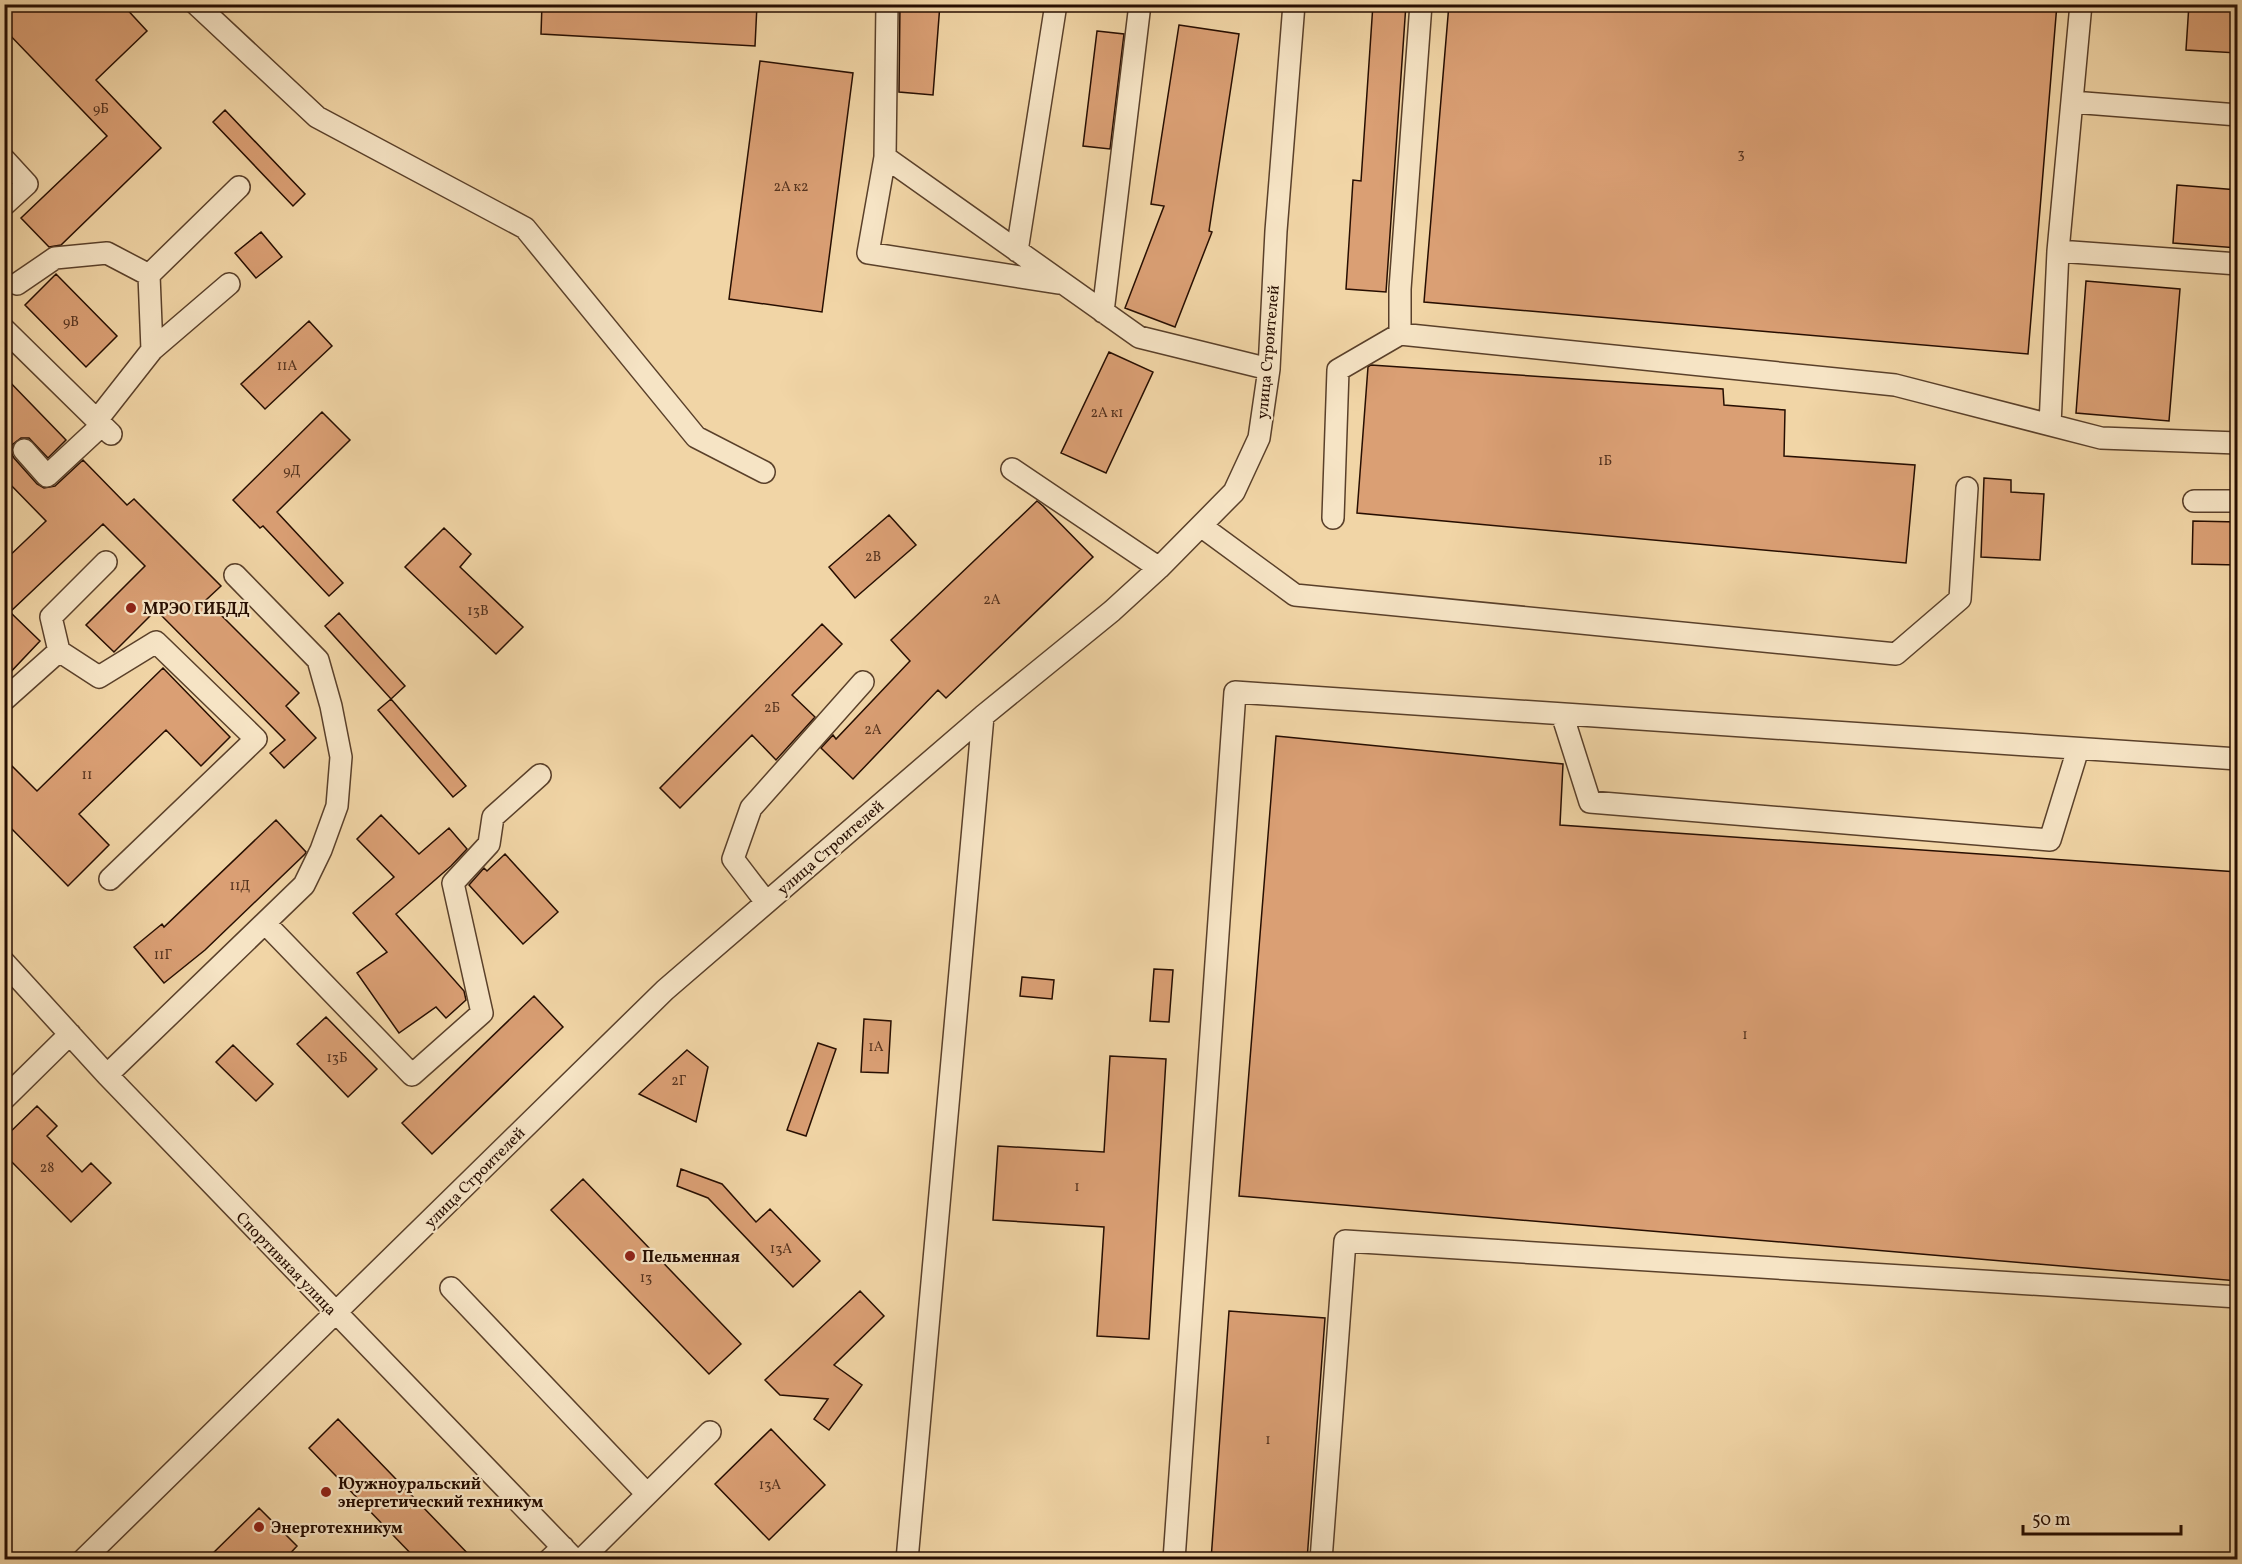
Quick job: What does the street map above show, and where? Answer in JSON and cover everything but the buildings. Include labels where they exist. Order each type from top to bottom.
[{"type":"street","points":[[196,4],[317,117],[525,228],[696,437],[764,472]]},
{"type":"street","points":[[887,4],[885,156],[868,253],[1065,285]]},
{"type":"street","points":[[1017,251],[1056,4]]},
{"type":"street","points":[[1103,312],[1140,4]]},
{"type":"street","name":"улица Строителей","points":[[83,1560],[665,990],[983,716],[1112,611],[1159,568],[1234,492],[1259,438],[1269,369],[1276,231],[1294,4]]},
{"type":"street","points":[[1400,334],[1400,289],[1421,4]]},
{"type":"street","points":[[2050,425],[2058,251],[2081,4]]},
{"type":"street","points":[[2072,102],[2238,115]]},
{"type":"street","points":[[885,156],[1139,337],[1269,369]]},
{"type":"street","points":[[4,159],[27,184],[4,205]]},
{"type":"street","points":[[152,350],[149,275],[239,187]]},
{"type":"street","points":[[2058,251],[2238,264]]},
{"type":"street","points":[[17,284],[55,258],[107,253],[149,275]]},
{"type":"street","points":[[24,450],[47,476],[103,427],[152,350],[229,284]]},
{"type":"street","points":[[4,329],[103,427]]},
{"type":"street","points":[[1333,518],[1338,370],[1400,334],[1895,385],[2102,438],[2238,443]]},
{"type":"street","points":[[1012,468],[1159,568]]},
{"type":"street","points":[[1201,526],[1295,596],[1896,654],[1960,599],[1967,488]]},
{"type":"street","points":[[2194,501],[2238,501]]},
{"type":"street","points":[[106,562],[51,616],[59,651],[99,677],[156,642],[256,739],[110,879]]},
{"type":"street","points":[[107,1075],[304,885],[321,850],[337,806],[341,758],[331,706],[318,660],[235,575]]},
{"type":"street","points":[[4,700],[59,651]]},
{"type":"street","points":[[766,902],[733,859],[750,808],[863,682]]},
{"type":"street","points":[[1174,1560],[1235,692],[2238,759]]},
{"type":"street","points":[[1562,714],[1590,802],[2050,840],[2078,749]]},
{"type":"street","points":[[907,1560],[983,716]]},
{"type":"street","points":[[265,923],[412,1075],[482,1013],[453,883],[489,844],[493,817],[540,775]]},
{"type":"street","name":"Спортивная улица","points":[[4,962],[107,1075],[562,1555]]},
{"type":"street","points":[[4,1099],[70,1034]]},
{"type":"street","points":[[1321,1560],[1345,1241],[2238,1297]]},
{"type":"street","points":[[451,1288],[647,1494]]},
{"type":"street","points":[[581,1560],[710,1432]]},
{"type":"place","name":"МРЭО ГИБДД","points":[[131,608]]},
{"type":"place","name":"Пельменная","points":[[630,1256]]},
{"type":"place","name":"Юужноуральский энергетический техникум","points":[[326,1492]]},
{"type":"place","name":"Энерготехникум","points":[[259,1527]]}]
